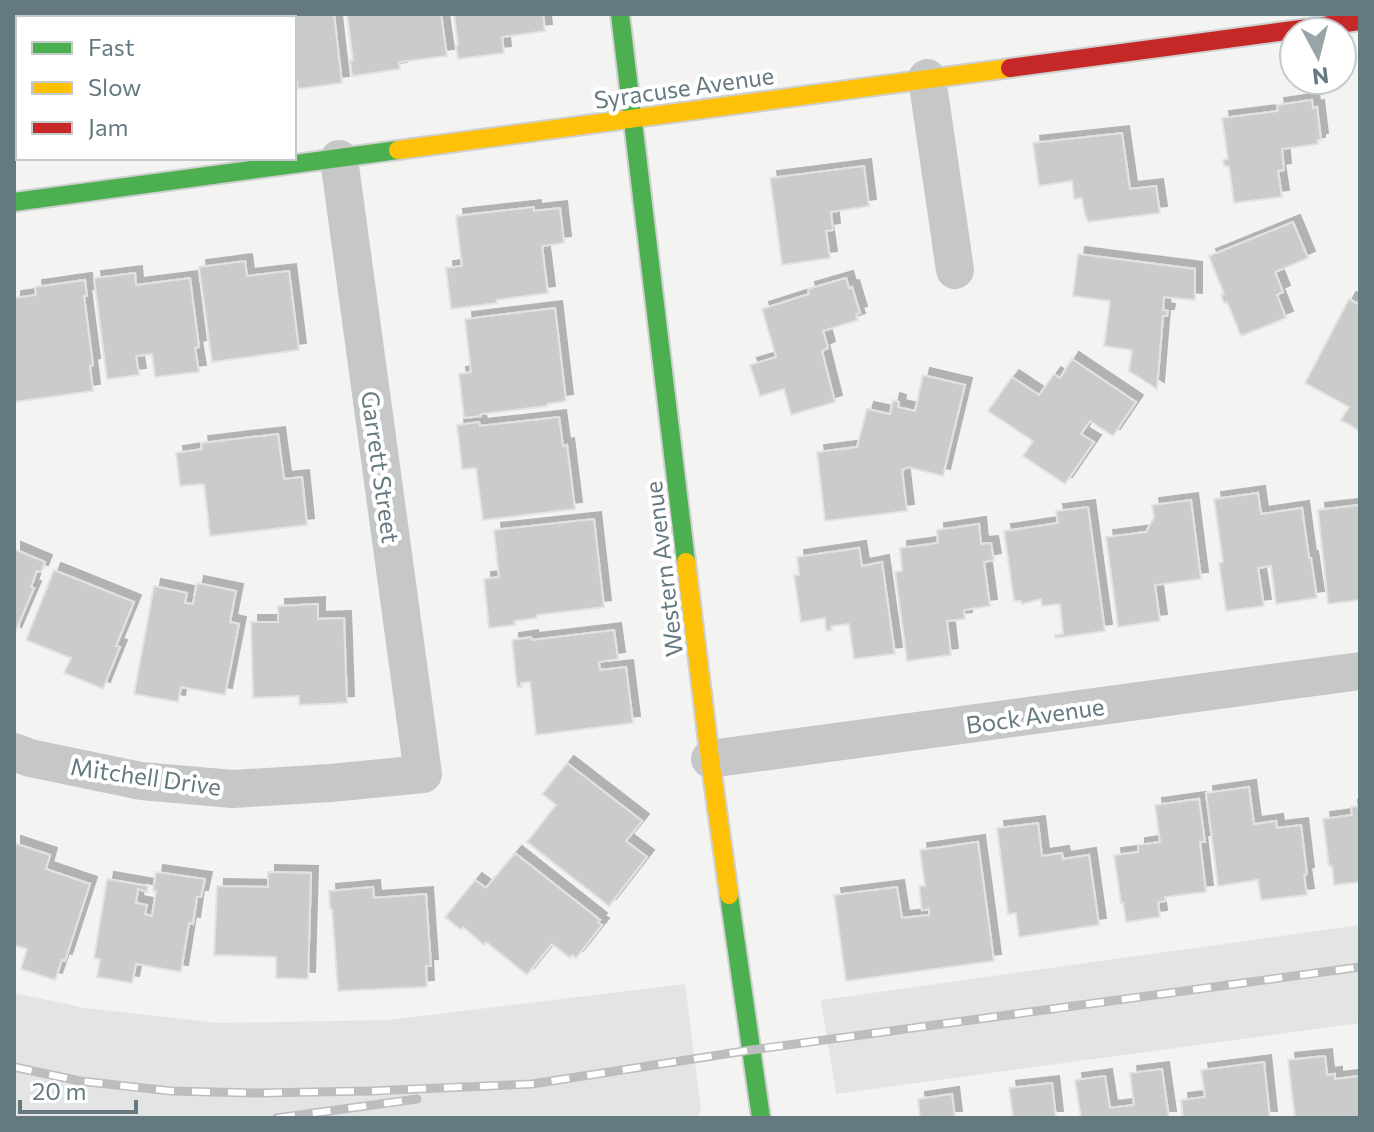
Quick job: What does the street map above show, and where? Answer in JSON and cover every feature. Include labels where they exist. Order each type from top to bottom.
[{"type":"street","name":"Western Avenue","points":[[620,14],[710,759],[761,1118]]},
{"type":"street","name":"Syracuse Avenue","points":[[14,202],[1360,21]]},
{"type":"street","points":[[927,78],[955,270]]},
{"type":"street","name":"Garrett Street","points":[[339,159],[423,774]]},
{"type":"street","name":"Bock Avenue","points":[[710,759],[1360,671]]},
{"type":"street","name":"Mitchell Drive","points":[[14,752],[141,781],[233,789],[423,774]]},
{"type":"shaded area","points":[[1360,925],[1360,1023],[836,1094],[821,1000]]},
{"type":"shaded area","points":[[685,984],[701,1110],[697,1118],[14,1118],[14,993],[85,1008],[219,1023],[388,1020]]},
{"type":"building","points":[[120,14],[120,16],[28,16]]},
{"type":"building","points":[[134,14],[222,16],[134,16]]},
{"type":"building","points":[[334,14],[342,83],[298,89],[296,16],[240,16]]},
{"type":"building","points":[[347,14],[441,14],[447,56],[399,62],[400,69],[352,76]]},
{"type":"building","points":[[454,14],[543,14],[545,31],[502,37],[504,53],[458,59]]},
{"type":"building","points":[[14,57],[16,118],[14,119]]},
{"type":"building","points":[[1312,100],[1313,108],[1317,107],[1321,140],[1318,144],[1282,149],[1284,170],[1278,171],[1282,197],[1234,203],[1229,166],[1224,166],[1223,160],[1228,159],[1222,118],[1278,111],[1277,105]]},
{"type":"building","points":[[1122,133],[1130,189],[1156,186],[1160,213],[1088,222],[1082,198],[1074,199],[1072,181],[1039,186],[1033,143]]},
{"type":"building","points":[[864,166],[869,206],[831,212],[833,230],[826,231],[830,258],[782,265],[770,178]]},
{"type":"building","points":[[534,207],[534,211],[560,208],[564,243],[542,246],[548,293],[451,309],[446,268],[462,266],[456,216]]},
{"type":"building","points":[[1293,222],[1308,258],[1275,272],[1283,292],[1277,295],[1286,318],[1241,336],[1227,302],[1224,303],[1221,295],[1224,294],[1209,256]]},
{"type":"building","points":[[1078,254],[1195,269],[1195,300],[1164,297],[1163,310],[1168,311],[1167,316],[1163,316],[1157,389],[1129,371],[1132,350],[1104,346],[1110,301],[1073,296]]},
{"type":"building","points":[[245,261],[247,276],[289,271],[299,350],[212,362],[199,267]]},
{"type":"building","points":[[135,273],[136,285],[190,278],[199,372],[155,377],[152,354],[136,356],[139,375],[107,379],[94,278]]},
{"type":"building","points":[[846,278],[860,313],[856,314],[858,320],[823,331],[828,348],[822,351],[835,402],[791,415],[784,389],[760,396],[750,365],[776,357],[762,309],[809,294],[808,289]]},
{"type":"building","points":[[85,280],[93,391],[14,402],[14,298],[36,295],[35,287]]},
{"type":"building","points":[[1349,299],[1360,305],[1360,431],[1341,420],[1349,407],[1305,383]]},
{"type":"building","points":[[555,308],[566,401],[464,418],[459,374],[471,372],[465,319]]},
{"type":"building","points":[[1072,359],[1136,402],[1113,436],[1090,421],[1081,434],[1094,442],[1065,484],[1023,456],[1033,441],[988,411],[1012,377],[1039,395],[1054,374],[1060,378]]},
{"type":"building","points":[[923,375],[965,385],[943,476],[908,467],[902,470],[907,511],[825,521],[817,452],[857,447],[867,409],[890,414],[893,400],[899,402],[898,407],[915,411]]},
{"type":"building","points":[[559,417],[563,446],[567,445],[575,509],[483,520],[476,468],[462,469],[457,425],[479,422],[480,426]]},
{"type":"building","points":[[278,434],[284,479],[302,477],[307,525],[210,536],[204,484],[180,486],[176,453],[202,449],[201,443]]},
{"type":"building","points":[[1258,493],[1261,514],[1302,508],[1317,598],[1276,604],[1271,566],[1258,568],[1264,606],[1226,611],[1214,499]]},
{"type":"building","points":[[1191,500],[1201,579],[1155,585],[1160,621],[1118,627],[1106,537],[1146,532],[1154,517],[1152,505]]},
{"type":"building","points":[[1360,505],[1360,600],[1328,604],[1318,510]]},
{"type":"building","points":[[1088,507],[1105,631],[1056,638],[1055,635],[1063,634],[1060,604],[1042,606],[1041,599],[1022,604],[1021,601],[1014,601],[1004,531],[1058,523],[1056,511]]},
{"type":"building","points":[[594,519],[604,607],[537,615],[537,618],[514,621],[515,625],[489,628],[484,579],[499,577],[494,530]]},
{"type":"building","points":[[979,524],[981,544],[991,543],[994,560],[984,562],[990,606],[964,610],[965,619],[947,621],[951,655],[907,661],[895,572],[902,571],[900,548],[938,543],[937,530]]},
{"type":"building","points":[[859,548],[862,566],[882,562],[895,654],[854,659],[849,624],[831,626],[832,630],[826,631],[825,618],[801,622],[794,575],[799,575],[797,557]]},
{"type":"building","points":[[14,549],[45,562],[41,572],[37,571],[31,587],[34,588],[14,635]]},
{"type":"building","points":[[54,570],[134,602],[103,689],[64,673],[71,658],[26,640]]},
{"type":"building","points":[[197,583],[236,591],[230,622],[239,624],[225,695],[181,687],[178,702],[134,694],[154,586],[187,593],[185,603],[193,604]]},
{"type":"building","points":[[318,604],[318,619],[344,618],[347,703],[299,705],[299,696],[253,698],[251,622],[278,622],[278,606]]},
{"type":"building","points":[[614,630],[618,659],[599,662],[600,670],[626,667],[633,723],[536,735],[530,682],[517,687],[512,640]]},
{"type":"building","points":[[567,763],[642,821],[626,841],[647,857],[609,906],[527,842],[556,805],[542,794]]},
{"type":"building","points":[[1249,787],[1254,824],[1276,821],[1277,828],[1301,825],[1307,895],[1261,900],[1258,880],[1218,886],[1206,793]]},
{"type":"building","points":[[1199,799],[1205,842],[1200,842],[1206,892],[1165,897],[1166,901],[1158,902],[1160,917],[1126,922],[1114,855],[1138,852],[1138,845],[1160,842],[1155,805]]},
{"type":"building","points":[[1360,806],[1360,882],[1334,885],[1323,819],[1352,815],[1351,807]]},
{"type":"building","points":[[1038,823],[1042,856],[1062,853],[1063,859],[1089,855],[1099,925],[1019,937],[1016,913],[1008,914],[997,828]]},
{"type":"building","points":[[978,842],[994,961],[846,981],[834,895],[897,887],[902,918],[929,915],[929,909],[922,910],[919,886],[925,886],[920,850]]},
{"type":"building","points":[[14,843],[50,855],[46,869],[90,884],[65,961],[62,960],[55,980],[21,969],[27,949],[14,945]]},
{"type":"building","points":[[515,853],[600,920],[598,923],[602,925],[576,958],[572,955],[570,958],[552,944],[527,975],[486,942],[484,945],[445,917],[475,880],[486,888]]},
{"type":"building","points":[[156,872],[205,879],[201,897],[197,897],[193,924],[189,923],[181,972],[136,964],[132,983],[97,977],[100,959],[94,958],[107,879],[148,886],[147,892],[138,889],[136,903],[147,905],[145,914],[152,916]]},
{"type":"building","points":[[268,872],[311,873],[308,979],[276,978],[276,957],[214,955],[217,886],[268,887]]},
{"type":"building","points":[[373,887],[374,898],[426,894],[431,966],[426,966],[427,987],[338,991],[329,891]]},
{"type":"building","points":[[1325,1056],[1327,1075],[1335,1074],[1335,1079],[1360,1076],[1360,1118],[1295,1118],[1288,1060]]},
{"type":"building","points":[[1264,1062],[1270,1118],[1183,1118],[1181,1100],[1205,1097],[1201,1070]]},
{"type":"building","points":[[1162,1069],[1169,1118],[1081,1118],[1075,1080],[1105,1076],[1110,1108],[1134,1105],[1130,1073]]},
{"type":"building","points":[[1052,1083],[1056,1118],[1007,1118],[1013,1117],[1009,1088]]},
{"type":"building","points":[[952,1094],[955,1118],[920,1118],[918,1099]]},
{"type":"railway","points":[[14,1067],[80,1081],[171,1091],[370,1091],[532,1084],[751,1050],[1360,967]]},
{"type":"railway","points":[[277,1118],[417,1099]]},
{"type":"traffic: fast","points":[[620,14],[686,562]]},
{"type":"traffic: fast","points":[[14,202],[398,150]]},
{"type":"traffic: fast","points":[[729,895],[761,1118]]},
{"type":"traffic: slow","points":[[398,150],[1010,68]]},
{"type":"traffic: slow","points":[[686,562],[729,895]]},
{"type":"traffic: jam","points":[[1010,68],[1360,21]]}]
